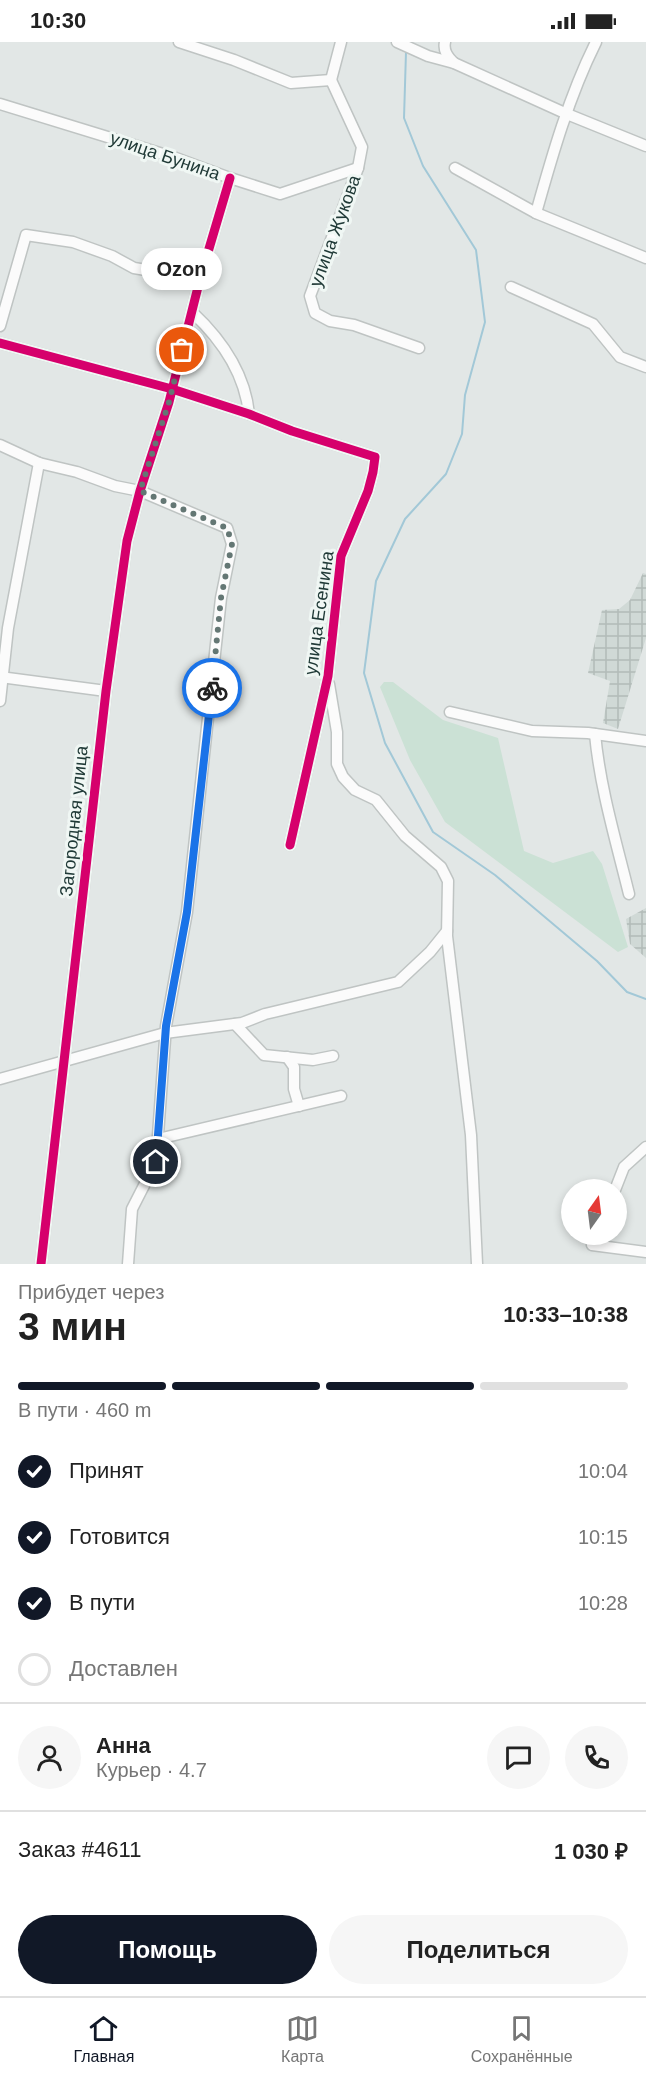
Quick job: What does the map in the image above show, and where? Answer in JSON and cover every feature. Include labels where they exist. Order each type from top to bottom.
[{"type":"street","points":[[179,42],[234,60],[291,83],[331,80],[341,42]]},
{"type":"street","points":[[397,42],[428,56],[454,63],[567,114],[646,146]]},
{"type":"street","points":[[445,42],[447,55],[454,63]]},
{"type":"street","points":[[536,213],[550,162],[596,42]]},
{"type":"street","name":"улица Жукова","points":[[331,80],[362,147],[358,168],[310,296],[315,313],[330,321],[354,325],[419,348]]},
{"type":"street","name":"улица Бунина","points":[[2,107],[176,158],[280,194],[358,168]]},
{"type":"street","points":[[455,168],[536,213],[646,258]]},
{"type":"street","points":[[172,389],[200,279],[230,178]]},
{"type":"street","points":[[0,326],[26,235],[73,242],[112,256],[134,268],[200,279]]},
{"type":"street","points":[[510,287],[593,324],[620,357],[646,368]]},
{"type":"street","points":[[192,312],[206,325],[233,363],[247,395],[249,414]]},
{"type":"street","name":"улица Есенина","points":[[0,343],[172,389],[375,457],[368,491],[342,556],[327,676],[290,845]]},
{"type":"street","name":"Загородная улица","points":[[41,1264],[106,691],[127,541],[172,389]]},
{"type":"street","points":[[0,445],[39,463],[140,491],[227,528],[232,544],[221,598],[187,912],[165,1033],[156,1162],[132,1209],[128,1264]]},
{"type":"street","points":[[0,701],[8,628],[39,463]]},
{"type":"street","points":[[327,676],[337,732],[337,764],[343,777],[355,790],[376,800],[405,836],[441,867],[447,881],[447,930],[471,1135],[477,1264]]},
{"type":"street","points":[[2,677],[106,691]]},
{"type":"street","points":[[450,712],[532,730],[595,734],[646,741]]},
{"type":"street","points":[[595,734],[597,758],[612,829],[629,894]]},
{"type":"street","points":[[0,1079],[165,1033],[235,1024],[276,1011],[398,982],[430,952],[447,930]]},
{"type":"street","points":[[235,1024],[264,1055],[314,1060],[333,1056]]},
{"type":"street","points":[[287,1058],[294,1067],[294,1089],[299,1106]]},
{"type":"street","points":[[158,1139],[340,1095]]},
{"type":"street","points":[[619,1179],[624,1167],[646,1148]]},
{"type":"street","points":[[592,1245],[646,1252]]},
{"type":"shaded area","points":[[643,573],[646,574],[646,638],[618,729],[603,723],[610,681],[588,673],[602,610],[619,609],[630,600]]},
{"type":"shaded area","points":[[646,908],[646,958],[630,944],[626,919]]},
{"type":"green space","points":[[384,682],[393,682],[443,720],[498,738],[524,851],[553,863],[593,851],[602,864],[628,947],[618,952],[445,822],[410,760],[380,687]]},
{"type":"waterway","points":[[406,52],[404,118],[423,166],[476,250],[485,322],[465,395],[462,434],[446,474],[405,519],[376,581],[364,673],[385,743],[433,832],[495,875],[597,961],[627,992],[646,999]]},
{"type":"cycle path","points":[[41,1264],[106,691],[127,541],[140,491],[169,402],[200,279],[230,178]]},
{"type":"cycle path","points":[[0,343],[172,389],[375,457],[368,491],[341,556],[328,676],[290,845]]},
{"type":"way so far","points":[[182,350],[169,402],[140,491],[227,528],[232,544],[221,598],[212,688]]},
{"type":"place","name":"Ozon","points":[[182,350]]},
{"type":"route","points":[[156,1162],[166,1026],[187,912],[212,688]]}]
